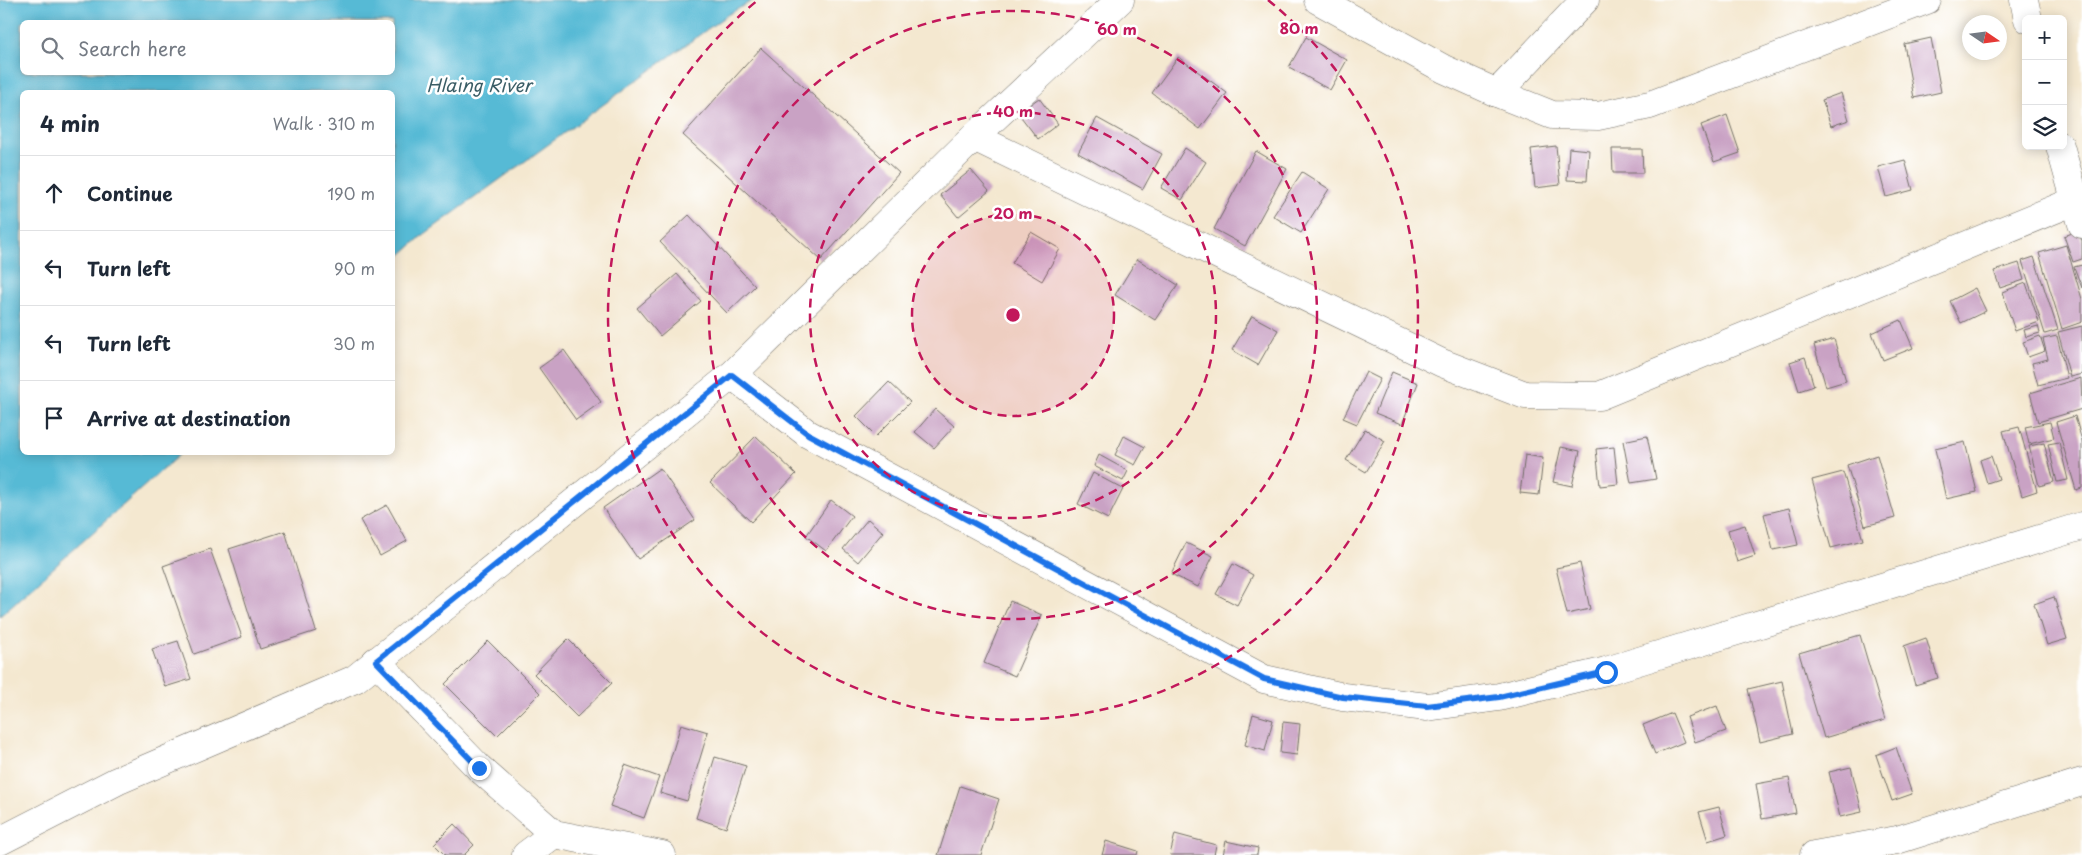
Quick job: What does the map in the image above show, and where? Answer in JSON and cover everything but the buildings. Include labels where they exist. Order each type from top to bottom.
[{"type":"street","points":[[0,841],[117,781],[356,679],[732,375],[974,137],[1120,0]]},
{"type":"street","points":[[1318,0],[1444,69],[1497,93],[1552,115],[1598,116],[1650,105],[1927,0]]},
{"type":"street","points":[[1497,93],[1584,0]]},
{"type":"street","points":[[2024,0],[2027,15]]},
{"type":"street","points":[[974,137],[1442,363],[1525,395],[1599,396],[2079,208],[2061,150]]},
{"type":"street","points":[[732,375],[808,434],[1264,679],[1343,697],[1427,706],[1499,697],[1606,672],[2082,526]]},
{"type":"street","points":[[376,661],[479,768],[554,834],[662,855]]},
{"type":"street","points":[[1814,855],[1897,840],[2082,782]]},
{"type":"street","points":[[526,855],[554,834]]},
{"type":"water","name":"Hlaing River","points":[[0,0],[754,0],[727,15],[422,236],[395,260],[395,90],[20,90],[20,455],[179,455],[0,616]]},
{"type":"route","points":[[479,768],[376,661],[732,375],[808,434],[1264,679],[1343,697],[1427,706],[1499,697],[1606,672]]}]
